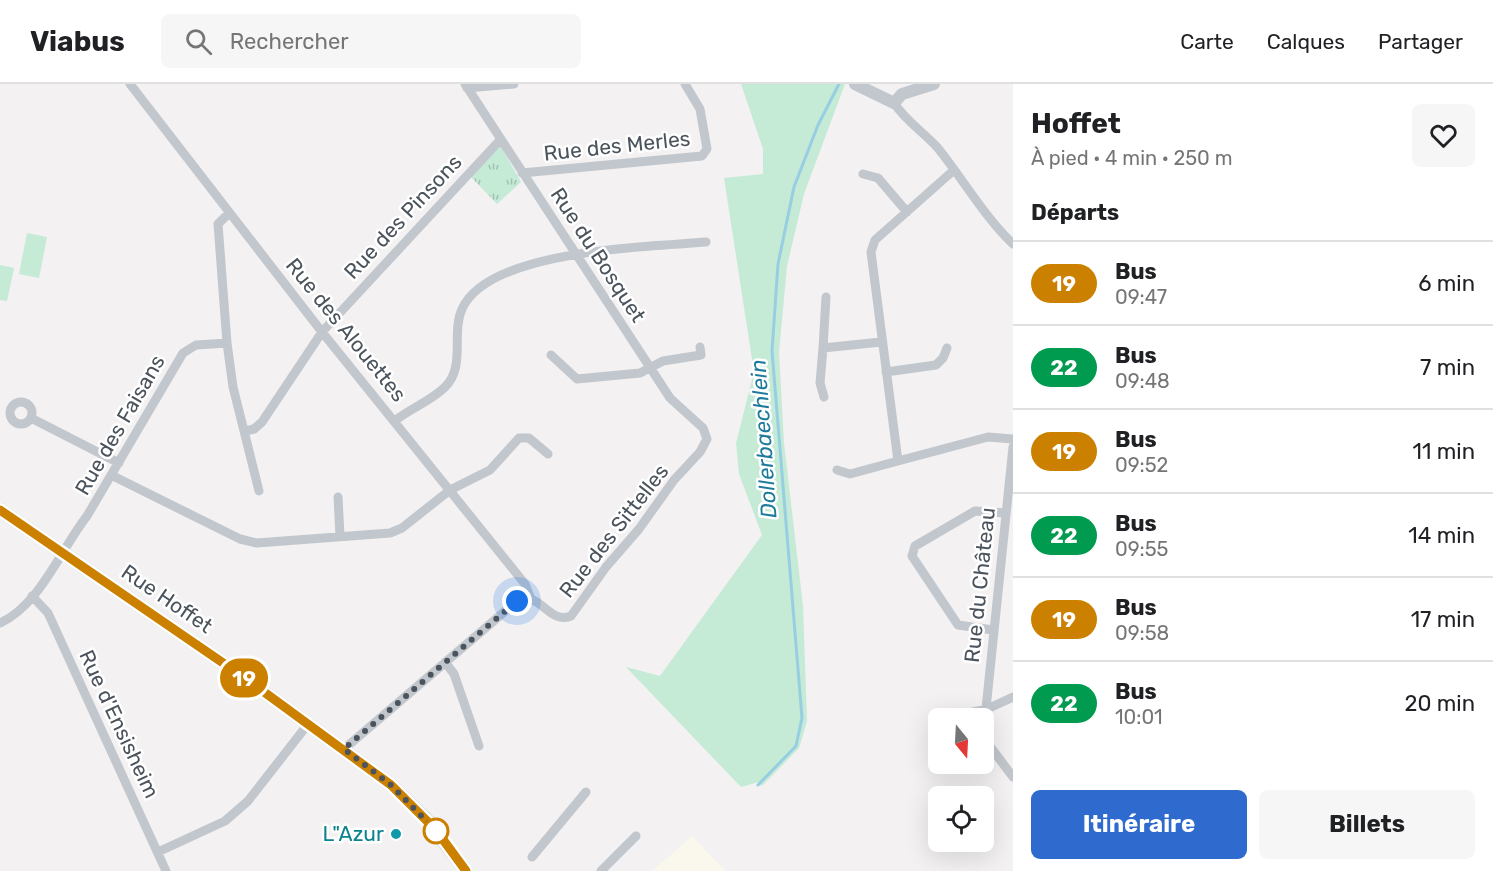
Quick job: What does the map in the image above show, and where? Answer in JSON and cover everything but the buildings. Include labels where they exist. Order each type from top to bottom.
[{"type":"main road","name":"Rue Hoffet","points":[[0,510],[309,724],[391,785],[429,822],[466,871]]},
{"type":"street","name":"Rue des Alouettes","points":[[130,84],[322,332],[396,420],[525,584],[531,599]]},
{"type":"street","points":[[466,86],[514,84]]},
{"type":"street","name":"Rue des Merles","points":[[522,173],[702,156],[707,149],[700,109],[686,84]]},
{"type":"street","points":[[855,84],[894,103],[954,170],[999,230],[1013,243]]},
{"type":"street","points":[[894,103],[902,94],[934,84]]},
{"type":"street","name":"Rue du Bosquet","points":[[466,86],[670,398],[703,428],[707,439]]},
{"type":"street","name":"Rue des Pinsons","points":[[245,430],[254,429],[262,422],[322,332],[501,140]]},
{"type":"street","points":[[898,461],[871,252],[875,240],[954,170]]},
{"type":"street","points":[[863,174],[878,178],[907,212]]},
{"type":"street","points":[[229,213],[218,224],[226,343],[233,387],[260,491]]},
{"type":"street","points":[[396,420],[447,385],[456,370],[458,325],[469,298],[484,286],[508,273],[574,253],[706,242]]},
{"type":"street","points":[[824,398],[820,383],[826,297]]},
{"type":"street","points":[[823,348],[881,342]]},
{"type":"street","name":"Rue des Faisans","points":[[0,623],[23,609],[32,596],[111,476],[183,353],[196,345],[226,343]]},
{"type":"street","points":[[551,354],[577,379],[640,374],[663,361],[701,355],[700,347]]},
{"type":"street","points":[[886,372],[936,365],[943,358],[947,348]]},
{"type":"street","points":[[31,418],[119,463]]},
{"type":"street","points":[[837,470],[850,474],[988,437],[1013,440]]},
{"type":"street","points":[[111,476],[240,539],[256,543],[390,532],[402,528],[450,490],[489,470],[519,438],[529,438],[548,454]]},
{"type":"street","name":"Rue des Sittelles","points":[[344,749],[517,601],[531,599],[555,616],[565,618],[571,616],[606,567],[639,530],[674,480],[700,452],[707,439]]},
{"type":"street","name":"Rue du Château","points":[[987,708],[993,630],[1013,447]]},
{"type":"street","points":[[338,497],[340,536]]},
{"type":"street","points":[[993,630],[958,625],[912,556],[915,546],[975,511],[1008,508]]},
{"type":"street","name":"Rue d'Ensisheim","points":[[32,596],[48,613],[166,871]]},
{"type":"street","points":[[445,662],[454,674],[478,746]]},
{"type":"street","points":[[989,708],[1013,697]]},
{"type":"street","points":[[158,852],[225,821],[248,801],[309,724]]},
{"type":"street","name":"Rue du Château","points":[[994,752],[1013,777]]},
{"type":"street","points":[[532,857],[586,792]]},
{"type":"street","points":[[601,871],[636,836]]},
{"type":"shaded area","points":[[692,836],[726,871],[652,871]]},
{"type":"green space","points":[[741,84],[845,84],[804,194],[787,266],[779,352],[784,443],[803,606],[807,721],[799,748],[762,786],[759,782],[741,787],[626,667],[660,676],[762,535],[739,474],[736,443],[754,372],[724,178],[763,174],[763,149]]},
{"type":"green space","points":[[500,145],[521,182],[497,204],[471,177]]},
{"type":"green space","points":[[27,233],[47,237],[39,278],[19,274]]},
{"type":"green space","points":[[0,265],[14,268],[7,301],[0,300]]},
{"type":"waterway","name":"Dollerbaechlein","points":[[758,785],[796,746],[802,718],[772,351],[778,264],[794,187],[818,125],[839,84]]},
{"type":"bus line","name":"19","points":[[0,510],[245,678],[391,785],[436,830],[466,871]]},
{"type":"place","name":"L\"Azur","points":[[396,834]]},
{"type":"route","points":[[436,831],[391,785],[344,749],[517,601]]}]
